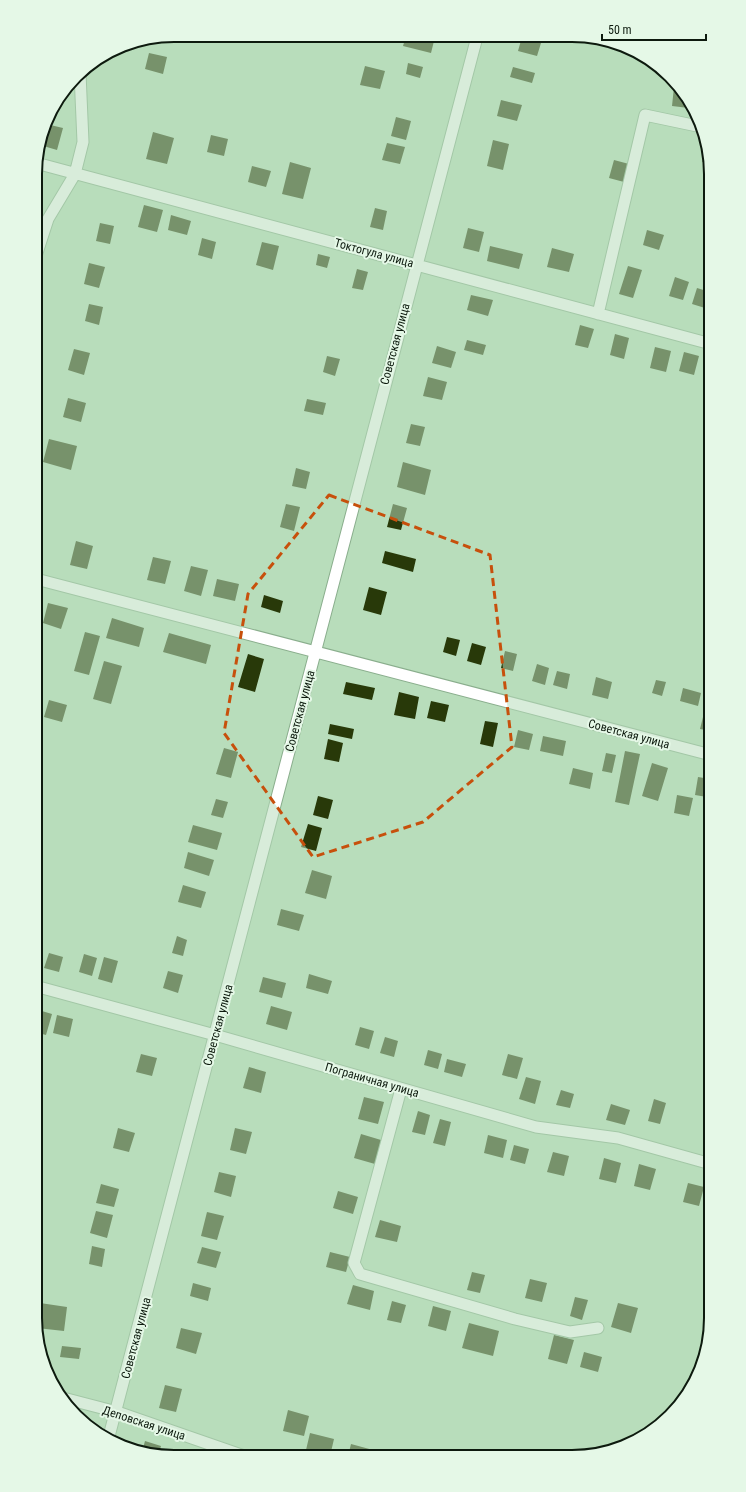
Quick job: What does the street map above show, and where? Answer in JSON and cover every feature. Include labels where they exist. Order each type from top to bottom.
[{"type":"street","name":"Советская улица","points":[[116,1412],[416,264],[476,42]]},
{"type":"street","points":[[42,238],[48,219],[75,174],[83,142],[80,82]]},
{"type":"street","points":[[598,314],[645,115],[694,125]]},
{"type":"street","name":"Токтогула улица","points":[[42,165],[704,342]]},
{"type":"street","name":"Советская улица","points":[[42,581],[704,753]]},
{"type":"street","name":"Пограничная улица","points":[[42,988],[215,1035],[536,1127],[618,1138],[704,1162]]},
{"type":"street","points":[[401,1089],[354,1263],[360,1274],[515,1319],[570,1332],[598,1328]]},
{"type":"street","name":"Деповская улица","points":[[71,1400],[116,1412],[227,1450]]},
{"type":"street","points":[[110,1433],[116,1412]]},
{"type":"highlighted area","points":[[329,495],[490,555],[512,747],[423,822],[313,857],[224,733],[248,594]]},
{"type":"building","points":[[404,42],[434,42],[431,53],[403,46]]},
{"type":"building","points":[[521,42],[541,43],[537,56],[518,51]]},
{"type":"building","points":[[149,53],[167,57],[163,74],[145,69]]},
{"type":"building","points":[[408,63],[423,67],[420,78],[406,74]]},
{"type":"building","points":[[365,66],[385,71],[380,89],[360,85]]},
{"type":"building","points":[[513,67],[535,73],[532,83],[510,77]]},
{"type":"building","points":[[674,90],[686,108],[672,106]]},
{"type":"building","points":[[501,100],[522,105],[517,121],[497,116]]},
{"type":"building","points":[[396,117],[411,121],[406,140],[391,136]]},
{"type":"building","points":[[52,125],[63,128],[57,150],[46,147]]},
{"type":"building","points":[[153,132],[174,138],[167,164],[146,159]]},
{"type":"building","points":[[211,135],[228,139],[224,156],[207,152]]},
{"type":"building","points":[[493,140],[509,144],[503,170],[487,166]]},
{"type":"building","points":[[387,143],[405,147],[400,164],[382,160]]},
{"type":"building","points":[[614,160],[629,164],[624,182],[609,178]]},
{"type":"building","points":[[290,162],[311,168],[303,199],[282,194]]},
{"type":"building","points":[[252,166],[271,171],[266,187],[248,182]]},
{"type":"building","points":[[144,205],[163,210],[157,232],[138,227]]},
{"type":"building","points":[[375,208],[387,211],[383,230],[370,227]]},
{"type":"building","points":[[171,215],[191,221],[187,235],[168,230]]},
{"type":"building","points":[[100,223],[114,226],[110,244],[96,241]]},
{"type":"building","points":[[468,228],[484,232],[479,252],[463,248]]},
{"type":"building","points":[[647,230],[664,235],[659,250],[643,245]]},
{"type":"building","points":[[202,238],[216,242],[212,259],[198,255]]},
{"type":"building","points":[[262,242],[279,246],[273,270],[256,265]]},
{"type":"building","points":[[490,246],[523,254],[519,269],[487,261]]},
{"type":"building","points":[[552,248],[574,254],[569,272],[547,267]]},
{"type":"building","points":[[318,254],[330,257],[327,268],[316,265]]},
{"type":"building","points":[[89,263],[105,267],[99,288],[84,284]]},
{"type":"building","points":[[628,266],[642,270],[633,298],[619,294]]},
{"type":"building","points":[[357,269],[368,272],[363,290],[352,288]]},
{"type":"building","points":[[675,277],[689,282],[683,300],[669,296]]},
{"type":"building","points":[[697,288],[704,290],[704,308],[692,304]]},
{"type":"building","points":[[471,295],[493,300],[488,316],[467,310]]},
{"type":"building","points":[[89,304],[103,307],[99,325],[85,321]]},
{"type":"building","points":[[580,325],[594,329],[588,348],[575,345]]},
{"type":"building","points":[[615,334],[629,338],[624,359],[610,355]]},
{"type":"building","points":[[467,340],[486,345],[483,355],[464,350]]},
{"type":"building","points":[[437,346],[456,352],[451,368],[432,363]]},
{"type":"building","points":[[655,347],[671,351],[666,372],[650,368]]},
{"type":"building","points":[[74,349],[90,353],[84,375],[68,370]]},
{"type":"building","points":[[684,352],[699,356],[694,375],[679,371]]},
{"type":"building","points":[[327,356],[340,359],[335,376],[323,372]]},
{"type":"building","points":[[428,377],[447,382],[442,400],[423,396]]},
{"type":"building","points":[[68,398],[86,403],[81,422],[63,417]]},
{"type":"building","points":[[307,399],[326,403],[323,415],[304,411]]},
{"type":"building","points":[[411,424],[425,427],[420,446],[406,443]]},
{"type":"building","points":[[49,439],[77,446],[71,470],[43,462]]},
{"type":"building","points":[[403,462],[431,470],[425,495],[397,487]]},
{"type":"building","points":[[296,468],[310,472],[306,489],[292,486]]},
{"type":"building","points":[[286,504],[300,507],[294,531],[280,527]]},
{"type":"building","points":[[393,504],[407,508],[401,530],[387,527]]},
{"type":"building","points":[[76,541],[93,546],[87,569],[70,565]]},
{"type":"building","points":[[385,551],[416,559],[413,572],[382,563]]},
{"type":"building","points":[[153,557],[171,561],[165,584],[147,580]]},
{"type":"building","points":[[191,566],[208,570],[201,596],[184,591]]},
{"type":"building","points":[[217,579],[239,584],[235,601],[213,596]]},
{"type":"building","points":[[369,587],[387,592],[381,615],[363,610]]},
{"type":"building","points":[[264,595],[283,601],[280,613],[261,607]]},
{"type":"building","points":[[48,603],[68,608],[61,629],[43,623]]},
{"type":"building","points":[[112,618],[144,628],[139,647],[106,638]]},
{"type":"building","points":[[85,632],[100,636],[89,675],[74,671]]},
{"type":"building","points":[[169,633],[211,645],[206,664],[163,652]]},
{"type":"building","points":[[447,637],[460,640],[456,656],[443,652]]},
{"type":"building","points":[[472,643],[486,647],[481,665],[467,661]]},
{"type":"building","points":[[505,651],[517,654],[513,671],[501,668]]},
{"type":"building","points":[[248,654],[264,659],[255,692],[238,687]]},
{"type":"building","points":[[104,661],[122,666],[111,704],[93,699]]},
{"type":"building","points":[[537,664],[549,668],[545,685],[532,681]]},
{"type":"building","points":[[557,671],[570,674],[567,689],[553,685]]},
{"type":"building","points":[[596,677],[612,682],[608,699],[592,695]]},
{"type":"building","points":[[656,680],[666,682],[662,696],[652,693]]},
{"type":"building","points":[[346,682],[375,688],[372,700],[343,694]]},
{"type":"building","points":[[683,688],[701,693],[698,706],[680,701]]},
{"type":"building","points":[[399,692],[419,697],[415,719],[394,715]]},
{"type":"building","points":[[49,700],[67,705],[62,722],[44,717]]},
{"type":"building","points":[[431,701],[449,705],[445,722],[427,718]]},
{"type":"building","points":[[704,713],[704,730],[700,729]]},
{"type":"building","points":[[485,721],[498,723],[493,747],[480,744]]},
{"type":"building","points":[[330,724],[354,729],[352,739],[328,734]]},
{"type":"building","points":[[518,730],[533,734],[529,750],[514,747]]},
{"type":"building","points":[[543,736],[566,741],[563,756],[540,751]]},
{"type":"building","points":[[328,739],[343,743],[339,762],[324,759]]},
{"type":"building","points":[[224,748],[238,752],[231,778],[216,774]]},
{"type":"building","points":[[625,751],[640,754],[629,805],[615,802]]},
{"type":"building","points":[[606,753],[616,755],[612,773],[602,771]]},
{"type":"building","points":[[652,763],[668,768],[658,801],[642,796]]},
{"type":"building","points":[[573,768],[593,773],[590,789],[569,784]]},
{"type":"building","points":[[698,777],[704,778],[704,796],[695,795]]},
{"type":"building","points":[[677,795],[693,798],[689,816],[674,813]]},
{"type":"building","points":[[318,796],[333,800],[328,819],[313,815]]},
{"type":"building","points":[[216,799],[228,802],[223,818],[211,815]]},
{"type":"building","points":[[308,824],[322,828],[316,851],[301,847]]},
{"type":"building","points":[[193,825],[222,833],[217,850],[188,842]]},
{"type":"building","points":[[188,852],[214,860],[209,876],[184,868]]},
{"type":"building","points":[[312,870],[332,876],[326,899],[305,893]]},
{"type":"building","points":[[183,885],[206,892],[201,908],[178,902]]},
{"type":"building","points":[[281,909],[304,915],[299,931],[277,925]]},
{"type":"building","points":[[177,936],[187,940],[183,956],[172,953]]},
{"type":"building","points":[[49,953],[63,957],[59,972],[44,968]]},
{"type":"building","points":[[84,954],[97,958],[92,976],[79,972]]},
{"type":"building","points":[[104,957],[118,961],[112,983],[98,979]]},
{"type":"building","points":[[168,971],[183,975],[178,993],[163,988]]},
{"type":"building","points":[[309,974],[332,981],[328,994],[306,988]]},
{"type":"building","points":[[263,977],[286,983],[282,998],[259,992]]},
{"type":"building","points":[[271,1006],[292,1012],[287,1030],[266,1024]]},
{"type":"building","points":[[42,1011],[52,1014],[46,1035],[42,1034]]},
{"type":"building","points":[[57,1015],[73,1019],[69,1037],[53,1033]]},
{"type":"building","points":[[360,1027],[374,1031],[369,1049],[355,1045]]},
{"type":"building","points":[[385,1037],[398,1041],[394,1057],[380,1053]]},
{"type":"building","points":[[428,1050],[442,1054],[438,1069],[424,1065]]},
{"type":"building","points":[[141,1054],[157,1058],[152,1076],[136,1072]]},
{"type":"building","points":[[508,1054],[523,1058],[517,1079],[502,1075]]},
{"type":"building","points":[[447,1059],[466,1064],[462,1077],[444,1072]]},
{"type":"building","points":[[249,1067],[266,1072],[261,1093],[243,1088]]},
{"type":"building","points":[[526,1077],[541,1081],[535,1104],[519,1099]]},
{"type":"building","points":[[561,1090],[574,1094],[570,1108],[556,1105]]},
{"type":"building","points":[[364,1097],[384,1102],[378,1124],[358,1119]]},
{"type":"building","points":[[654,1099],[666,1103],[660,1124],[648,1121]]},
{"type":"building","points":[[611,1104],[630,1110],[625,1125],[606,1120]]},
{"type":"building","points":[[418,1111],[430,1115],[425,1135],[412,1132]]},
{"type":"building","points":[[440,1119],[451,1122],[445,1146],[433,1143]]},
{"type":"building","points":[[118,1128],[135,1133],[129,1152],[113,1148]]},
{"type":"building","points":[[235,1128],[252,1132],[246,1154],[230,1150]]},
{"type":"building","points":[[361,1134],[381,1140],[375,1164],[354,1158]]},
{"type":"building","points":[[488,1135],[507,1140],[503,1158],[484,1153]]},
{"type":"building","points":[[514,1145],[529,1149],[525,1164],[510,1160]]},
{"type":"building","points":[[553,1152],[569,1156],[564,1176],[547,1172]]},
{"type":"building","points":[[604,1158],[621,1163],[616,1183],[599,1179]]},
{"type":"building","points":[[639,1164],[656,1169],[650,1190],[634,1186]]},
{"type":"building","points":[[219,1172],[236,1176],[231,1197],[214,1192]]},
{"type":"building","points":[[688,1183],[704,1187],[699,1206],[683,1202]]},
{"type":"building","points":[[101,1184],[119,1189],[114,1207],[96,1203]]},
{"type":"building","points":[[338,1191],[358,1197],[353,1214],[333,1208]]},
{"type":"building","points":[[96,1211],[113,1215],[107,1238],[90,1233]]},
{"type":"building","points":[[207,1212],[224,1216],[217,1240],[201,1236]]},
{"type":"building","points":[[380,1220],[401,1226],[397,1242],[375,1237]]},
{"type":"building","points":[[92,1246],[105,1249],[102,1267],[89,1264]]},
{"type":"building","points":[[202,1247],[221,1252],[216,1268],[197,1263]]},
{"type":"building","points":[[330,1252],[350,1257],[346,1272],[326,1267]]},
{"type":"building","points":[[472,1272],[485,1275],[480,1293],[467,1290]]},
{"type":"building","points":[[530,1279],[547,1283],[542,1302],[525,1298]]},
{"type":"building","points":[[193,1283],[211,1288],[208,1301],[190,1296]]},
{"type":"building","points":[[353,1285],[374,1291],[370,1310],[347,1304]]},
{"type":"building","points":[[575,1297],[588,1300],[582,1320],[570,1316]]},
{"type":"building","points":[[392,1301],[406,1305],[401,1323],[387,1320]]},
{"type":"building","points":[[42,1303],[67,1307],[64,1331],[42,1329]]},
{"type":"building","points":[[618,1303],[638,1308],[631,1333],[611,1327]]},
{"type":"building","points":[[433,1306],[451,1311],[446,1331],[428,1326]]},
{"type":"building","points":[[469,1323],[499,1331],[493,1356],[462,1348]]},
{"type":"building","points":[[181,1328],[202,1333],[196,1354],[176,1348]]},
{"type":"building","points":[[554,1335],[574,1340],[567,1364],[548,1359]]},
{"type":"building","points":[[62,1346],[81,1348],[79,1359],[60,1357]]},
{"type":"building","points":[[584,1352],[602,1357],[598,1372],[580,1367]]},
{"type":"building","points":[[165,1385],[182,1389],[176,1412],[159,1408]]},
{"type":"building","points":[[288,1410],[309,1416],[304,1436],[283,1431]]},
{"type":"building","points":[[310,1433],[334,1439],[331,1450],[306,1450]]},
{"type":"building","points":[[145,1441],[161,1446],[160,1449],[144,1446]]},
{"type":"building","points":[[351,1444],[373,1450],[350,1450]]}]
